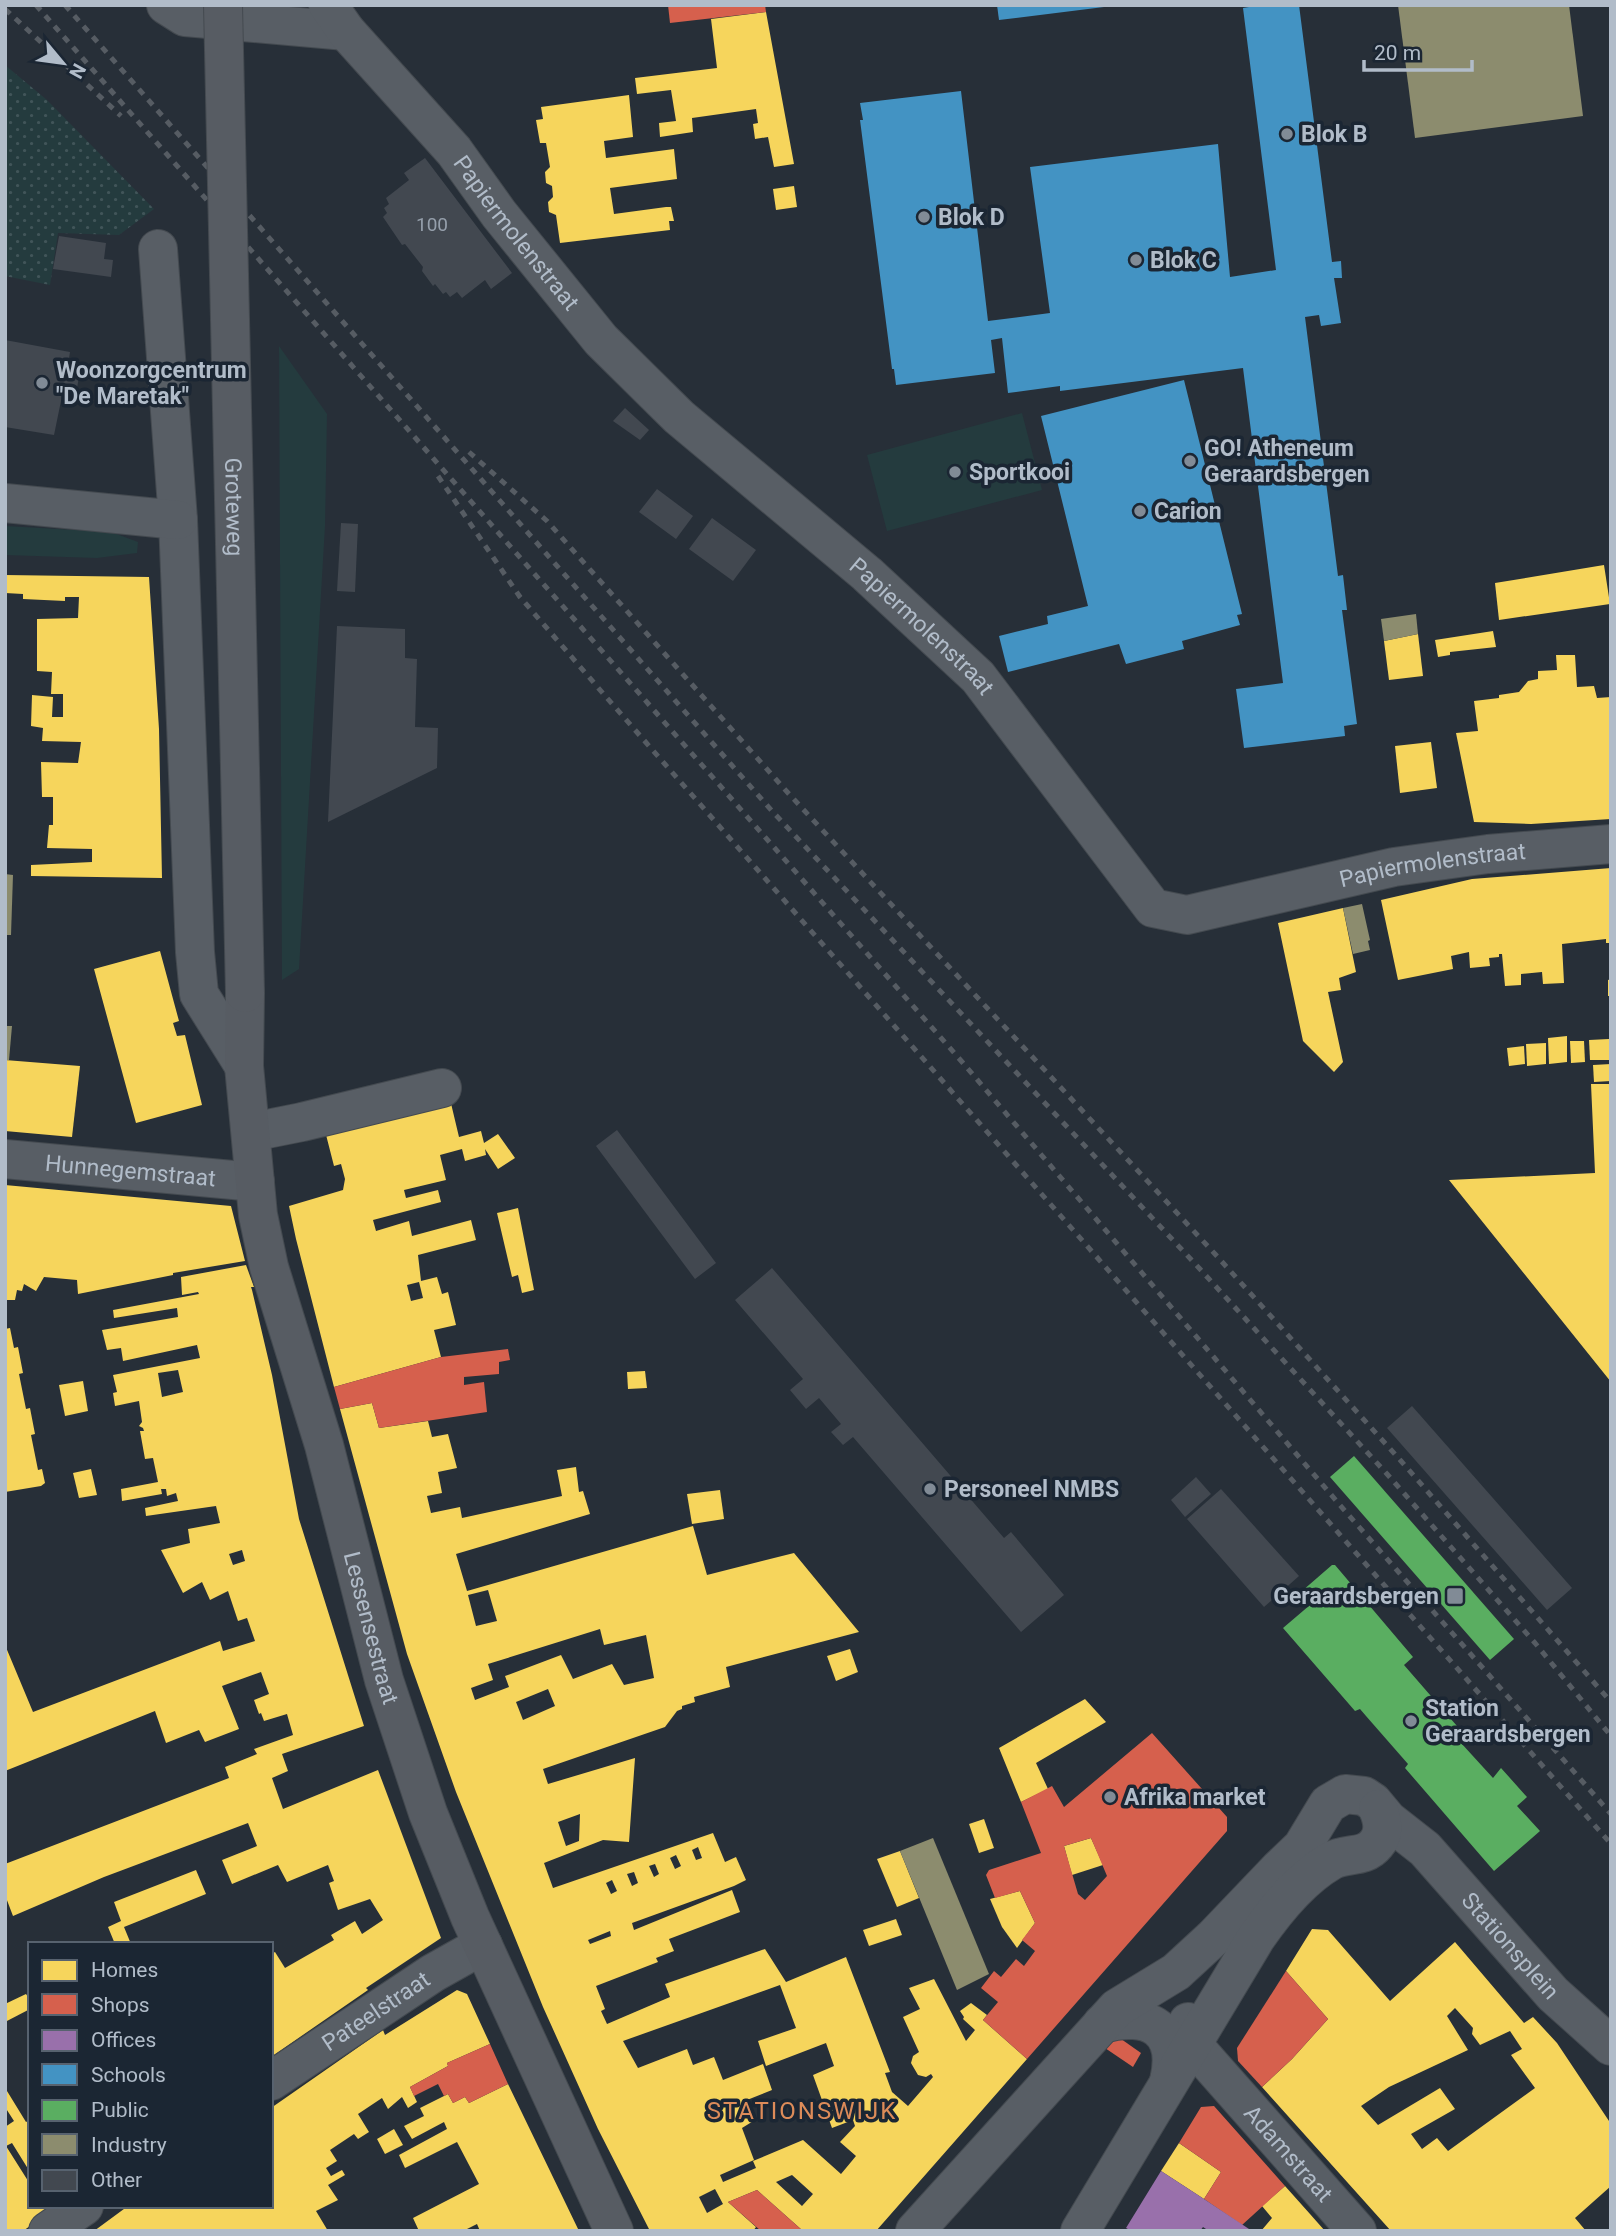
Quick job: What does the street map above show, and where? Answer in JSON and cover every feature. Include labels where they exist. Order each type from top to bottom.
[{"type":"main road","name":"Groteweg","points":[[223,5],[245,993]]},
{"type":"main road","name":"Lessensestraat","points":[[245,993],[244,1066],[258,1215],[269,1268],[324,1445],[384,1680],[428,1813],[483,1945],[614,2231]]},
{"type":"street","points":[[166,5],[185,17],[337,18]]},
{"type":"street","name":"Papiermolenstraat","points":[[337,18],[454,151],[499,214],[601,340],[679,417],[876,582],[978,677],[1153,908],[1187,915],[1394,867],[1488,854],[1611,844]]},
{"type":"street","points":[[158,249],[178,520],[195,952],[199,994],[244,1066]]},
{"type":"street","points":[[5,503],[178,520]]},
{"type":"street","points":[[252,1132],[442,1088]]},
{"type":"street","name":"Hunnegemstraat","points":[[5,1159],[255,1182]]},
{"type":"street","name":"Stationsplein","points":[[915,2231],[1117,2008],[1176,1972],[1214,1937],[1302,1847],[1323,1812],[1336,1798],[1355,1794],[1373,1802],[1392,1828],[1553,1994],[1611,2046]]},
{"type":"street","points":[[1323,1812],[1321,1832],[1324,1841],[1340,1854],[1350,1856]]},
{"type":"street","points":[[1080,2231],[1256,1938],[1278,1906],[1329,1862],[1369,1851],[1392,1828]]},
{"type":"street","name":"Stationsplein","points":[[1194,2045],[1188,2024],[1188,2009],[1195,1994],[1279,1869]]},
{"type":"street","name":"Pateelstraat","points":[[273,2080],[433,1973],[483,1945]]},
{"type":"street","points":[[1102,2024],[1132,2018],[1153,2023],[1162,2031],[1172,2053],[1167,2087]]},
{"type":"street","name":"Adamstraat","points":[[1194,2045],[1357,2231]]},
{"type":"street","points":[[48,2231],[81,2208]]},
{"type":"green space","points":[[5,65],[47,100],[154,209],[119,235],[58,233],[50,285],[5,276]]},
{"type":"green space","points":[[279,346],[327,414],[325,526],[299,969],[282,980]]},
{"type":"green space","name":"Sportkooi","points":[[1022,413],[1042,490],[887,531],[867,455]]},
{"type":"green space","points":[[5,526],[111,532],[138,542],[137,553],[97,558],[5,555]]},
{"type":"building: Homes","points":[[766,12],[794,164],[774,167],[768,137],[755,139],[753,124],[758,123],[756,109],[692,118],[693,132],[660,137],[659,123],[676,121],[671,90],[637,94],[635,78],[717,68],[711,19]]},
{"type":"building: Homes","points":[[629,95],[633,137],[604,141],[606,158],[674,149],[677,179],[610,188],[614,214],[671,207],[674,221],[669,221],[670,230],[560,243],[556,215],[549,212],[548,202],[553,197],[552,186],[546,183],[545,172],[550,167],[546,143],[540,143],[536,120],[543,119],[541,107]]},
{"type":"building: Homes","points":[[794,186],[797,207],[776,210],[773,189]]},
{"type":"building: Homes","points":[[1604,565],[1610,604],[1499,620],[1495,583]]},
{"type":"building: Homes","points":[[5,575],[149,577],[159,729],[162,878],[31,876],[31,865],[92,862],[92,849],[47,848],[49,825],[53,825],[53,797],[42,797],[41,762],[78,763],[81,742],[42,741],[43,728],[31,726],[32,695],[53,697],[52,717],[63,717],[63,694],[51,694],[52,672],[37,671],[37,619],[78,618],[79,597],[65,597],[65,601],[23,599],[23,594],[5,593]]},
{"type":"building: Homes","points":[[1493,631],[1496,647],[1450,652],[1450,655],[1438,657],[1435,640]]},
{"type":"building: Homes","points":[[1418,634],[1423,676],[1389,680],[1384,641]]},
{"type":"building: Homes","points":[[1556,655],[1575,655],[1577,687],[1594,686],[1597,698],[1611,697],[1611,819],[1531,824],[1474,822],[1456,733],[1478,731],[1474,701],[1519,692],[1528,681],[1538,679],[1538,671],[1557,670]]},
{"type":"building: Homes","points":[[1431,742],[1437,788],[1400,793],[1395,746]]},
{"type":"building: Homes","points":[[1611,868],[1611,943],[1606,943],[1606,939],[1562,944],[1564,983],[1543,984],[1542,972],[1521,974],[1521,985],[1505,986],[1502,954],[1489,958],[1490,966],[1470,968],[1469,952],[1451,956],[1453,969],[1398,980],[1381,900],[1472,879]]},
{"type":"building: Homes","points":[[1343,908],[1356,972],[1339,978],[1341,990],[1328,992],[1343,1062],[1334,1072],[1303,1041],[1278,923]]},
{"type":"building: Homes","points":[[160,951],[179,1021],[173,1023],[177,1036],[185,1035],[202,1105],[136,1123],[94,969]]},
{"type":"building: Homes","points":[[1611,979],[1611,996],[1608,996],[1608,980]]},
{"type":"building: Homes","points":[[1567,1036],[1567,1062],[1549,1064],[1548,1038]]},
{"type":"building: Homes","points":[[1609,1039],[1611,1060],[1590,1060],[1589,1040]]},
{"type":"building: Homes","points":[[1570,1041],[1584,1041],[1585,1062],[1571,1063]]},
{"type":"building: Homes","points":[[1546,1043],[1546,1064],[1527,1066],[1526,1044]]},
{"type":"building: Homes","points":[[1524,1046],[1525,1064],[1509,1066],[1507,1048]]},
{"type":"building: Homes","points":[[5,1060],[80,1066],[72,1137],[5,1131]]},
{"type":"building: Homes","points":[[1611,1064],[1611,1081],[1594,1082],[1593,1065]]},
{"type":"building: Homes","points":[[1591,1084],[1610,1084],[1611,1382],[1449,1180],[1595,1173]]},
{"type":"building: Homes","points":[[449,1095],[459,1137],[481,1131],[484,1143],[498,1134],[515,1158],[498,1169],[485,1149],[486,1155],[465,1161],[462,1149],[440,1155],[446,1180],[404,1190],[406,1198],[438,1190],[441,1202],[373,1220],[376,1231],[409,1221],[412,1236],[471,1220],[476,1240],[418,1255],[421,1281],[437,1277],[442,1294],[448,1292],[456,1325],[434,1330],[441,1357],[334,1387],[289,1206],[343,1190],[345,1179],[341,1164],[334,1166],[324,1127]],"holes":[[[419,1282],[423,1298],[411,1301],[407,1285]]]},
{"type":"building: Homes","points":[[5,1185],[231,1206],[245,1261],[173,1273],[78,1294],[77,1280],[44,1277],[36,1291],[24,1284],[22,1291],[17,1290],[15,1300],[5,1300]]},
{"type":"building: Homes","points":[[518,1208],[534,1290],[522,1293],[518,1275],[512,1277],[497,1213]]},
{"type":"building: Homes","points":[[246,1265],[254,1287],[251,1287],[272,1375],[299,1519],[364,1726],[282,1754],[288,1771],[272,1778],[283,1809],[378,1770],[441,1938],[273,2056],[273,1953],[275,1952],[285,1968],[334,1940],[331,1935],[355,1921],[362,1934],[383,1920],[370,1899],[338,1910],[329,1883],[334,1881],[328,1865],[287,1882],[278,1865],[232,1884],[222,1860],[257,1846],[248,1823],[104,1877],[13,1916],[5,1895],[5,1864],[229,1778],[225,1767],[257,1754],[254,1749],[293,1735],[287,1714],[264,1721],[261,1713],[259,1714],[254,1700],[269,1694],[261,1672],[222,1686],[239,1729],[205,1742],[199,1730],[166,1743],[155,1711],[5,1771],[5,1645],[33,1712],[220,1641],[223,1651],[255,1641],[247,1618],[238,1621],[228,1591],[210,1600],[202,1582],[183,1593],[161,1550],[190,1543],[188,1529],[220,1523],[216,1506],[146,1516],[145,1508],[178,1501],[176,1493],[167,1496],[166,1489],[161,1489],[162,1494],[122,1501],[121,1489],[158,1482],[153,1458],[145,1459],[140,1431],[144,1431],[139,1426],[142,1422],[139,1401],[115,1406],[113,1393],[117,1392],[113,1375],[200,1358],[197,1345],[123,1361],[121,1348],[107,1350],[102,1330],[178,1317],[177,1308],[114,1318],[113,1310],[199,1294],[182,1295],[181,1277]],"holes":[[[178,1370],[183,1392],[162,1397],[158,1373]],[[242,1550],[245,1561],[233,1565],[229,1554]]]},
{"type":"building: Homes","points":[[10,1328],[14,1348],[18,1347],[23,1373],[19,1374],[26,1409],[30,1408],[35,1434],[31,1435],[38,1470],[42,1469],[45,1483],[5,1492],[5,1329]]},
{"type":"building: Homes","points":[[645,1371],[647,1388],[628,1389],[627,1372]]},
{"type":"building: Homes","points":[[83,1381],[88,1411],[65,1416],[59,1385]]},
{"type":"building: Homes","points":[[372,1403],[379,1428],[428,1421],[432,1437],[448,1434],[457,1468],[438,1472],[442,1493],[427,1496],[431,1513],[460,1507],[462,1518],[562,1496],[557,1470],[576,1467],[579,1492],[583,1491],[590,1514],[456,1554],[467,1591],[693,1526],[707,1575],[794,1553],[859,1632],[726,1667],[730,1687],[694,1697],[695,1702],[682,1706],[665,1727],[543,1769],[548,1784],[635,1758],[629,1842],[603,1840],[544,1863],[553,1888],[713,1833],[725,1862],[736,1857],[746,1880],[632,1923],[634,1930],[732,1890],[740,1912],[669,1939],[674,1951],[656,1958],[658,1962],[596,1986],[605,2009],[601,2011],[607,2024],[670,1997],[665,1984],[765,1949],[786,1982],[846,1957],[890,2072],[885,2073],[892,2092],[908,2106],[933,2077],[931,2074],[926,2077],[918,2075],[911,2063],[913,2056],[919,2052],[903,2017],[920,2009],[909,1988],[934,1979],[966,2041],[975,2030],[963,2019],[960,2011],[971,2003],[987,2015],[983,2020],[1027,2059],[876,2231],[803,2231],[757,2190],[728,2202],[756,2227],[753,2231],[650,2231],[598,2129],[543,2007],[456,1792],[407,1654],[340,1409]],"holes":[[[488,1590],[497,1621],[476,1626],[468,1595]],[[600,1629],[604,1645],[646,1635],[654,1678],[624,1685],[612,1664],[573,1679],[561,1655],[505,1676],[509,1687],[475,1700],[471,1688],[493,1680],[488,1664]],[[548,1689],[555,1706],[523,1720],[516,1702]],[[580,1814],[579,1841],[566,1846],[558,1822]],[[698,1847],[702,1858],[696,1860],[692,1850]],[[676,1855],[681,1866],[675,1869],[670,1858]],[[655,1864],[659,1874],[654,1877],[649,1866]],[[634,1872],[638,1883],[632,1886],[627,1874]],[[612,1880],[617,1891],[611,1894],[606,1883]],[[610,1931],[611,1936],[590,1944],[588,1940]],[[780,1985],[796,2028],[758,2041],[766,2066],[826,2043],[834,2066],[813,2075],[832,2128],[853,2120],[855,2126],[840,2142],[856,2156],[841,2174],[803,2140],[753,2161],[756,2168],[723,2182],[720,2175],[754,2160],[742,2128],[755,2120],[747,2100],[772,2090],[763,2064],[723,2080],[714,2057],[693,2065],[687,2049],[638,2068],[623,2041]],[[792,2175],[813,2194],[802,2206],[776,2182]],[[715,2189],[723,2204],[707,2213],[699,2197]]]},
{"type":"building: Homes","points":[[91,1469],[97,1495],[79,1498],[73,1473]]},
{"type":"building: Homes","points":[[720,1490],[724,1519],[692,1524],[687,1494]]},
{"type":"building: Homes","points":[[850,1649],[858,1672],[836,1681],[827,1656]]},
{"type":"building: Homes","points":[[1085,1699],[1106,1722],[1036,1763],[1048,1789],[1021,1802],[999,1748]]},
{"type":"building: Homes","points":[[984,1819],[994,1848],[979,1853],[969,1824]]},
{"type":"building: Homes","points":[[1091,1838],[1103,1865],[1072,1875],[1064,1846]]},
{"type":"building: Homes","points":[[900,1851],[919,1898],[897,1907],[877,1859]]},
{"type":"building: Homes","points":[[196,1870],[206,1894],[124,1927],[130,1942],[114,1942],[108,1927],[121,1921],[114,1902]]},
{"type":"building: Homes","points":[[1020,1891],[1035,1923],[1017,1948],[1002,1927],[990,1899]]},
{"type":"building: Homes","points":[[896,1919],[902,1935],[869,1946],[863,1930]]},
{"type":"building: Homes","points":[[1312,1929],[1328,1930],[1390,2001],[1455,1942],[1524,2023],[1533,2017],[1557,2043],[1611,2124],[1611,2186],[1575,2218],[1586,2231],[1391,2231],[1262,2087],[1328,2019],[1286,1971]],"holes":[[[1455,2008],[1473,2028],[1472,2034],[1480,2045],[1510,2031],[1522,2049],[1511,2055],[1535,2088],[1448,2151],[1437,2138],[1422,2149],[1411,2134],[1455,2109],[1440,2088],[1378,2125],[1361,2106],[1389,2087],[1468,2050],[1447,2016]]]},
{"type":"building: Homes","points":[[457,1990],[467,1994],[490,2044],[447,2063],[448,2066],[410,2087],[417,2102],[408,2108],[402,2097],[388,2109],[382,2098],[358,2114],[369,2132],[358,2139],[354,2134],[330,2150],[337,2161],[326,2168],[331,2176],[342,2170],[345,2175],[328,2185],[338,2200],[316,2211],[328,2231],[94,2231],[125,2208],[273,2208],[273,2107],[383,2030],[385,2035]]},
{"type":"building: Homes","points":[[26,1994],[28,1997],[28,2010],[5,2022],[5,2004]]},
{"type":"building: Homes","points":[[508,2084],[579,2231],[480,2231],[477,2224],[463,2231],[419,2231],[413,2218],[479,2184],[457,2142],[405,2168],[399,2155],[447,2129],[444,2122],[412,2139],[404,2126],[424,2116],[420,2108],[448,2094],[453,2103],[465,2097],[469,2103]]},
{"type":"building: Homes","points":[[7,2091],[26,2122],[28,2121],[28,2169],[12,2143],[6,2146],[28,2181],[28,2208],[45,2208],[48,2213],[23,2231],[5,2231],[5,2127],[14,2121],[5,2107]]},
{"type":"building: Homes","points":[[394,2129],[403,2145],[385,2154],[377,2139]]},
{"type":"building: Homes","points":[[1179,2143],[1221,2172],[1204,2199],[1161,2171]]},
{"type":"building: Homes","points":[[1285,2186],[1325,2231],[1261,2231],[1272,2218],[1262,2206]]},
{"type":"building: Shops","points":[[668,5],[765,5],[766,12],[670,23]]},
{"type":"building: Shops","points":[[508,1349],[510,1360],[499,1362],[499,1374],[464,1377],[464,1385],[484,1382],[487,1412],[379,1428],[372,1403],[340,1409],[334,1387],[441,1357]]},
{"type":"building: Shops","points":[[1152,1733],[1227,1817],[1227,1831],[1027,2059],[983,2020],[998,2002],[981,1988],[994,1971],[1001,1977],[1016,1959],[1024,1966],[1035,1951],[1022,1940],[1035,1923],[1020,1891],[995,1898],[986,1875],[989,1870],[1041,1853],[1021,1802],[1052,1786],[1064,1807]],"holes":[[[1091,1838],[1107,1876],[1085,1900],[1078,1894],[1064,1846]]]},
{"type":"building: Shops","points":[[1286,1971],[1328,2019],[1262,2087],[1238,2061],[1237,2048]]},
{"type":"building: Shops","points":[[1114,2034],[1141,2053],[1133,2067],[1105,2048]]},
{"type":"building: Shops","points":[[490,2044],[508,2084],[469,2103],[465,2097],[453,2103],[448,2094],[444,2096],[438,2084],[414,2096],[410,2087],[448,2066],[447,2063]]},
{"type":"building: Shops","points":[[1214,2106],[1285,2186],[1242,2225],[1204,2199],[1221,2172],[1179,2143],[1201,2107]]},
{"type":"building: Shops","points":[[757,2190],[803,2231],[761,2231],[728,2202]]},
{"type":"building: Offices","points":[[1161,2171],[1252,2231],[1209,2231],[1203,2227],[1200,2231],[1132,2231],[1126,2228]]},
{"type":"building: Schools","points":[[997,5],[1104,5],[1104,7],[999,20]]},
{"type":"building: Schools","points":[[1249,5],[1299,5],[1332,262],[1341,261],[1342,278],[1334,278],[1341,323],[1321,326],[1319,315],[1305,317],[1338,576],[1343,575],[1347,610],[1342,610],[1357,724],[1344,726],[1345,736],[1244,748],[1236,689],[1283,683],[1243,368],[1060,391],[1060,386],[1008,393],[1002,338],[991,340],[995,373],[896,385],[860,120],[863,120],[860,103],[961,91],[988,321],[1050,313],[1030,167],[1218,144],[1230,277],[1276,270],[1243,8]]},
{"type":"building: Schools","name":"Carion","points":[[1184,380],[1242,614],[1237,615],[1240,625],[1182,641],[1184,649],[1126,664],[1119,644],[1008,672],[999,636],[1048,624],[1047,616],[1088,606],[1041,416]]},
{"type":"building: Public","points":[[1354,1456],[1514,1639],[1490,1660],[1330,1477]]},
{"type":"building: Public","name":"Station Geraardsbergen","points":[[1335,1565],[1413,1657],[1404,1665],[1457,1726],[1451,1732],[1493,1778],[1501,1768],[1527,1797],[1517,1806],[1540,1831],[1494,1871],[1405,1768],[1408,1764],[1360,1709],[1355,1711],[1283,1628],[1310,1605],[1302,1591]]},
{"type":"building: Industry","points":[[1398,5],[1569,5],[1583,116],[1415,138]]},
{"type":"building: Industry","points":[[1416,614],[1418,634],[1384,641],[1381,619]]},
{"type":"building: Industry","points":[[5,874],[13,875],[11,935],[5,935]]},
{"type":"building: Industry","points":[[1362,904],[1370,950],[1353,954],[1343,908]]},
{"type":"building: Industry","points":[[5,1026],[12,1026],[9,1060],[5,1060]]},
{"type":"building: Industry","points":[[933,1838],[989,1974],[957,1990],[900,1851]]},
{"type":"building: Other","points":[[425,158],[512,273],[491,289],[485,280],[462,298],[457,292],[450,297],[446,292],[443,294],[435,284],[433,286],[422,271],[423,267],[405,244],[402,245],[383,217],[387,213],[384,208],[389,204],[386,198],[409,180],[404,173]]},
{"type":"building: Other","points":[[59,236],[106,243],[104,259],[113,260],[111,277],[53,269]]},
{"type":"building: Other","name":"Woonzorgcentrum \"De Maretak\"","points":[[5,340],[70,352],[68,365],[77,366],[80,371],[76,394],[71,398],[62,396],[54,435],[5,427]]},
{"type":"building: Other","points":[[625,408],[649,430],[640,440],[613,421]]},
{"type":"building: Other","points":[[657,489],[693,516],[676,539],[639,512]]},
{"type":"building: Other","points":[[712,518],[756,550],[733,581],[689,549]]},
{"type":"building: Other","points":[[341,523],[358,524],[355,592],[337,591]]},
{"type":"building: Other","points":[[337,626],[405,629],[405,658],[417,659],[415,727],[438,728],[437,768],[328,822]]},
{"type":"building: Other","points":[[617,1130],[716,1263],[695,1279],[596,1146]]},
{"type":"building: Other","name":"Personeel NMBS","points":[[772,1268],[1004,1538],[1011,1532],[1064,1595],[1021,1632],[853,1437],[843,1445],[831,1432],[841,1424],[819,1398],[806,1409],[790,1390],[803,1379],[735,1300]]},
{"type":"building: Other","points":[[1412,1406],[1572,1588],[1547,1610],[1387,1428]]},
{"type":"building: Other","points":[[1196,1477],[1211,1494],[1185,1517],[1171,1500]]},
{"type":"building: Other","points":[[1221,1489],[1299,1576],[1264,1607],[1187,1519]]},
{"type":"railway","points":[[36,5],[963,1063],[1345,1511],[1611,1814]]},
{"type":"railway","points":[[65,5],[772,811],[1199,1268],[1387,1474],[1535,1643],[1611,1736]]},
{"type":"railway","points":[[5,9],[121,116]]},
{"type":"railway","points":[[469,452],[547,521],[789,794],[1215,1254],[1401,1461],[1611,1702]]},
{"type":"railway","points":[[438,476],[520,597],[1611,1844]]},
{"type":"place","name":"Blok B","points":[[1287,134]]},
{"type":"place","name":"Blok D","points":[[924,217]]},
{"type":"place","name":"Blok C","points":[[1136,260]]},
{"type":"place","name":"Woonzorgcentrum \"De Maretak\"","points":[[42,383]]},
{"type":"place","name":"GO! Atheneum Geraardsbergen","points":[[1190,461]]},
{"type":"place","name":"Sportkooi","points":[[955,472]]},
{"type":"place","name":"Carion","points":[[1140,511]]},
{"type":"place","name":"Personeel NMBS","points":[[930,1489]]},
{"type":"place","name":"Geraardsbergen","points":[[1455,1596]]},
{"type":"place","name":"Station Geraardsbergen","points":[[1411,1721]]},
{"type":"place","name":"Afrika market","points":[[1110,1797]]},
{"type":"district","name":"STATIONSWIJK","points":[[802,2111]]}]
